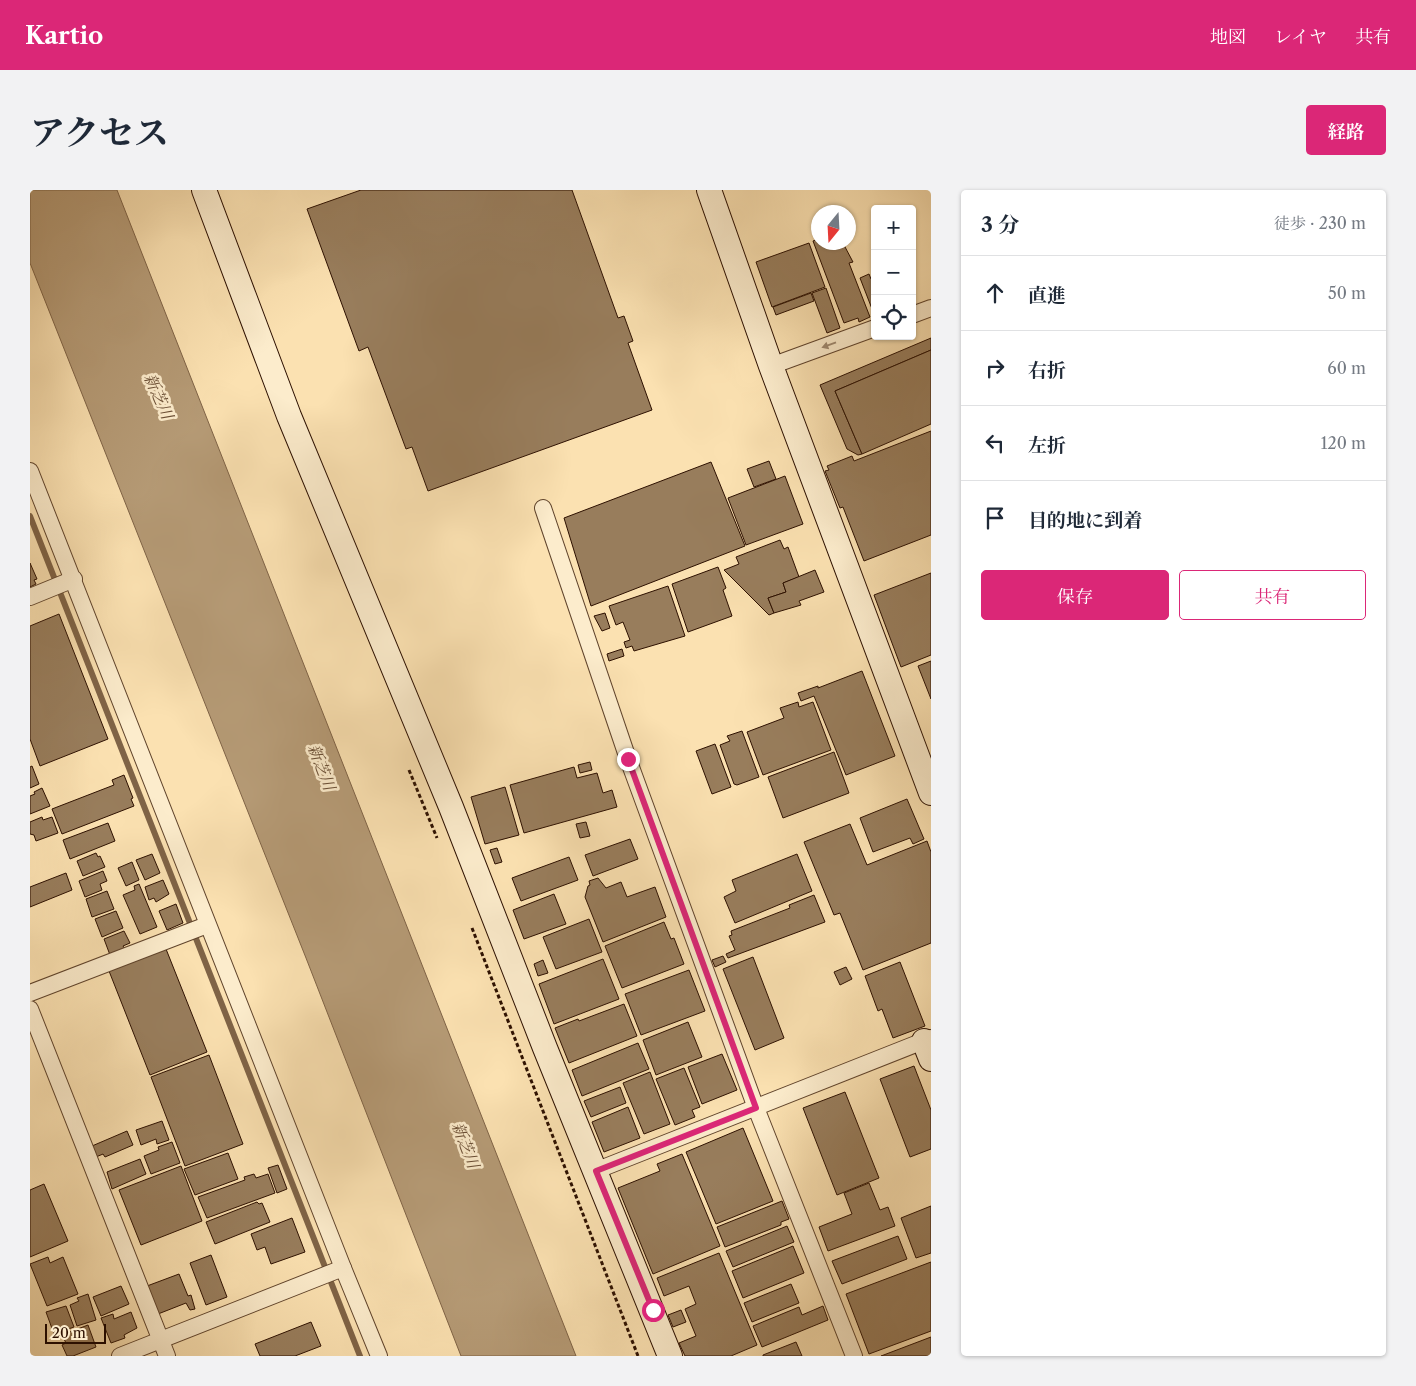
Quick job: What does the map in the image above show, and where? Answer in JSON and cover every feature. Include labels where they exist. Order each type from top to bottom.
[{"type":"street","points":[[204,190],[290,416],[436,771],[670,1356]]},
{"type":"street","points":[[708,190],[770,366],[931,793]]},
{"type":"street","points":[[916,314],[931,308]]},
{"type":"street","points":[[770,366],[871,329]]},
{"type":"street","points":[[30,471],[207,925],[343,1268],[380,1356]]},
{"type":"street","points":[[543,508],[628,759],[756,1108],[854,1356]]},
{"type":"street","points":[[30,597],[74,580]]},
{"type":"street","points":[[30,993],[207,925]]},
{"type":"street","points":[[30,1009],[167,1356]]},
{"type":"street","points":[[596,1171],[756,1108],[929,1046]]},
{"type":"street","points":[[120,1356],[343,1268]]},
{"type":"path","points":[[406,762],[439,844]]},
{"type":"path","points":[[472,927],[638,1356]]},
{"type":"water","name":"新芝川","points":[[30,190],[117,190],[576,1356],[461,1356],[306,958],[30,263]]},
{"type":"building","points":[[361,190],[572,190],[618,318],[624,316],[633,341],[628,343],[652,410],[428,491],[412,447],[406,449],[368,347],[359,351],[307,209]]},
{"type":"building","points":[[809,243],[825,287],[772,307],[756,262]]},
{"type":"building","points":[[816,250],[847,250],[853,262],[849,263],[870,317],[859,322],[858,318],[844,323]]},
{"type":"building","points":[[869,274],[871,279],[871,306],[860,278]]},
{"type":"building","points":[[826,288],[840,328],[827,333],[812,293]]},
{"type":"building","points":[[811,293],[814,301],[776,315],[773,307]]},
{"type":"building","points":[[931,338],[931,350],[835,391],[862,454],[858,455],[847,449],[820,385]]},
{"type":"building","points":[[931,350],[931,424],[862,454],[835,391]]},
{"type":"building","points":[[931,431],[931,535],[864,561],[843,507],[840,508],[825,471],[829,470],[827,466],[852,456],[854,461]]},
{"type":"building","points":[[769,461],[776,479],[754,487],[747,469]]},
{"type":"building","points":[[711,462],[745,546],[591,606],[564,518]]},
{"type":"building","points":[[785,476],[803,524],[746,545],[728,498]]},
{"type":"building","points":[[780,540],[784,549],[788,547],[799,577],[783,583],[786,592],[768,598],[774,613],[769,615],[724,570],[739,564],[736,557]]},
{"type":"building","points":[[30,563],[37,579],[34,580],[36,584],[30,587]]},
{"type":"building","points":[[718,567],[726,588],[723,590],[732,616],[688,632],[672,584]]},
{"type":"building","points":[[815,570],[824,592],[799,601],[801,605],[774,613],[768,598],[786,592],[783,583]]},
{"type":"building","points":[[931,573],[931,655],[901,667],[874,595]]},
{"type":"building","points":[[668,586],[685,636],[634,651],[632,646],[626,648],[624,642],[630,640],[623,622],[616,625],[609,606]]},
{"type":"building","points":[[605,613],[610,628],[602,631],[594,616]]},
{"type":"building","points":[[59,614],[108,739],[40,766],[30,739],[30,626]]},
{"type":"building","points":[[622,649],[624,656],[609,661],[607,654]]},
{"type":"building","points":[[931,661],[931,699],[918,666]]},
{"type":"building","points":[[862,671],[895,756],[846,775],[814,696],[801,701],[798,693],[818,686],[818,688]]},
{"type":"building","points":[[798,702],[799,707],[813,702],[831,750],[763,775],[747,732],[784,718],[780,708]]},
{"type":"building","points":[[742,731],[759,777],[737,785],[734,784],[720,745],[730,741],[727,736]]},
{"type":"building","points":[[715,744],[731,787],[712,794],[696,751]]},
{"type":"building","points":[[834,752],[849,793],[783,818],[768,777]]},
{"type":"building","points":[[590,762],[592,770],[580,773],[578,765]]},
{"type":"building","points":[[32,766],[39,784],[30,788],[30,767]]},
{"type":"building","points":[[574,767],[577,778],[597,773],[603,793],[612,790],[617,807],[524,833],[510,785]]},
{"type":"building","points":[[124,775],[133,798],[131,799],[134,806],[62,834],[52,809],[114,785],[112,780]]},
{"type":"building","points":[[505,787],[519,835],[485,844],[471,797]]},
{"type":"building","points":[[42,788],[50,806],[30,814],[30,796]]},
{"type":"building","points":[[907,799],[924,839],[913,844],[910,838],[873,852],[860,818]]},
{"type":"building","points":[[42,817],[43,820],[52,817],[58,833],[36,841],[34,835],[30,834],[30,822]]},
{"type":"building","points":[[586,822],[590,836],[580,838],[576,824]]},
{"type":"building","points":[[108,823],[115,841],[70,859],[63,840]]},
{"type":"building","points":[[850,824],[867,865],[927,841],[931,852],[931,943],[863,970],[840,913],[834,915],[804,842]]},
{"type":"building","points":[[630,839],[638,859],[593,876],[585,855]]},
{"type":"building","points":[[497,848],[502,862],[495,864],[490,850]]},
{"type":"building","points":[[96,853],[98,857],[100,856],[105,867],[83,876],[77,861]]},
{"type":"building","points":[[152,854],[160,873],[145,880],[136,860]]},
{"type":"building","points":[[797,854],[812,891],[735,923],[724,897],[736,891],[732,880]]},
{"type":"building","points":[[569,857],[578,880],[521,901],[512,878]]},
{"type":"building","points":[[132,862],[139,880],[126,886],[118,868]]},
{"type":"building","points":[[103,871],[107,881],[100,884],[102,890],[85,897],[79,881]]},
{"type":"building","points":[[66,873],[72,890],[30,907],[30,887]]},
{"type":"building","points":[[598,878],[606,888],[621,882],[627,897],[655,887],[666,917],[603,942],[585,897],[590,885],[589,881]]},
{"type":"building","points":[[163,880],[169,894],[156,902],[154,898],[149,900],[145,887]]},
{"type":"building","points":[[139,884],[157,927],[140,934],[123,895],[135,890],[134,886]]},
{"type":"building","points":[[107,891],[114,909],[92,917],[86,899]]},
{"type":"building","points":[[554,894],[566,924],[524,939],[513,910]]},
{"type":"building","points":[[814,895],[825,922],[728,958],[726,954],[735,950],[729,936],[732,935],[731,931],[790,908],[789,905]]},
{"type":"building","points":[[176,904],[183,923],[167,930],[159,911]]},
{"type":"building","points":[[116,911],[123,928],[102,937],[95,919]]},
{"type":"building","points":[[589,919],[602,952],[556,969],[543,937]]},
{"type":"building","points":[[664,922],[671,939],[674,938],[684,964],[622,988],[605,946]]},
{"type":"building","points":[[124,931],[130,943],[123,946],[125,949],[110,955],[104,939]]},
{"type":"building","points":[[166,949],[207,1052],[150,1075],[109,971]]},
{"type":"building","points":[[723,956],[726,962],[715,967],[712,960]]},
{"type":"building","points":[[753,957],[784,1038],[755,1050],[723,969]]},
{"type":"building","points":[[603,959],[619,999],[554,1024],[539,984]]},
{"type":"building","points":[[543,960],[548,973],[538,976],[534,964]]},
{"type":"building","points":[[900,962],[925,1026],[893,1038],[882,1009],[878,1011],[865,976]]},
{"type":"building","points":[[846,967],[852,979],[840,985],[834,972]]},
{"type":"building","points":[[689,970],[705,1011],[641,1035],[625,994]]},
{"type":"building","points":[[624,1004],[637,1036],[569,1063],[555,1028]]},
{"type":"building","points":[[688,1022],[702,1057],[656,1075],[643,1040]]},
{"type":"building","points":[[638,1043],[649,1069],[582,1096],[572,1070]]},
{"type":"building","points":[[722,1054],[737,1090],[702,1104],[688,1067]]},
{"type":"building","points":[[209,1055],[243,1144],[185,1166],[151,1077]]},
{"type":"building","points":[[914,1066],[931,1110],[931,1149],[910,1157],[880,1079]]},
{"type":"building","points":[[684,1068],[700,1107],[692,1110],[695,1117],[675,1125],[656,1079]]},
{"type":"building","points":[[650,1072],[670,1124],[644,1134],[623,1083]]},
{"type":"building","points":[[620,1087],[626,1103],[591,1117],[584,1101]]},
{"type":"building","points":[[845,1092],[879,1178],[837,1195],[803,1108]]},
{"type":"building","points":[[628,1107],[640,1138],[604,1152],[592,1122]]},
{"type":"building","points":[[162,1121],[169,1140],[157,1144],[156,1139],[141,1145],[136,1130]]},
{"type":"building","points":[[743,1128],[773,1201],[716,1224],[686,1152]]},
{"type":"building","points":[[127,1131],[133,1145],[105,1157],[103,1154],[96,1157],[92,1146]]},
{"type":"building","points":[[172,1142],[180,1163],[151,1174],[144,1156],[159,1150],[158,1147]]},
{"type":"building","points":[[228,1153],[238,1179],[195,1195],[184,1169]]},
{"type":"building","points":[[682,1154],[720,1246],[653,1274],[618,1188],[660,1171],[657,1164]]},
{"type":"building","points":[[140,1159],[146,1174],[112,1189],[107,1172]]},
{"type":"building","points":[[278,1165],[287,1189],[277,1193],[268,1168]]},
{"type":"building","points":[[181,1166],[202,1221],[141,1245],[119,1190]]},
{"type":"building","points":[[254,1174],[256,1178],[268,1174],[275,1193],[207,1218],[198,1197],[245,1180],[244,1177]]},
{"type":"building","points":[[869,1183],[880,1210],[888,1207],[895,1226],[828,1251],[819,1227],[852,1214],[844,1193]]},
{"type":"building","points":[[44,1184],[68,1241],[30,1257],[30,1190]]},
{"type":"building","points":[[782,1201],[789,1219],[781,1222],[781,1225],[725,1247],[717,1227]]},
{"type":"building","points":[[257,1202],[259,1204],[262,1203],[270,1222],[215,1244],[206,1222]]},
{"type":"building","points":[[931,1206],[931,1253],[916,1258],[901,1218]]},
{"type":"building","points":[[292,1218],[305,1252],[271,1264],[265,1247],[257,1250],[251,1234]]},
{"type":"building","points":[[787,1226],[794,1242],[733,1267],[726,1251]]},
{"type":"building","points":[[898,1236],[907,1259],[842,1284],[832,1261]]},
{"type":"building","points":[[793,1246],[804,1273],[743,1298],[732,1271]]},
{"type":"building","points":[[719,1253],[757,1345],[731,1356],[685,1356],[679,1343],[696,1336],[685,1309],[696,1304],[689,1286],[664,1296],[657,1278]]},
{"type":"building","points":[[211,1255],[227,1297],[206,1305],[190,1263]]},
{"type":"building","points":[[48,1257],[50,1263],[63,1257],[78,1294],[47,1306],[30,1264]]},
{"type":"building","points":[[931,1262],[931,1331],[869,1354],[846,1294]]},
{"type":"building","points":[[179,1274],[188,1296],[191,1295],[195,1309],[190,1310],[186,1303],[158,1314],[147,1286]]},
{"type":"building","points":[[791,1284],[799,1303],[752,1322],[744,1303]]},
{"type":"building","points":[[121,1286],[129,1304],[101,1316],[93,1297]]},
{"type":"building","points":[[88,1294],[96,1320],[77,1326],[70,1305],[79,1301],[77,1298]]},
{"type":"building","points":[[66,1306],[74,1327],[54,1334],[46,1312]]},
{"type":"building","points":[[823,1306],[828,1320],[762,1347],[753,1326],[799,1307],[802,1315]]},
{"type":"building","points":[[681,1310],[686,1322],[673,1327],[668,1315]]},
{"type":"building","points":[[131,1312],[137,1328],[124,1335],[125,1338],[111,1343],[101,1318],[113,1314],[114,1319]]},
{"type":"building","points":[[311,1322],[321,1346],[295,1356],[260,1356],[255,1344]]},
{"type":"building","points":[[88,1325],[96,1347],[73,1356],[67,1356],[62,1345],[66,1343],[62,1335]]},
{"type":"building","points":[[931,1337],[931,1356],[881,1356]]},
{"type":"building","points":[[796,1342],[802,1356],[763,1356],[763,1355]]},
{"type":"waterway","points":[[30,516],[360,1356]]},
{"type":"route","points":[[628,759],[756,1108],[596,1171],[653,1310]]}]
